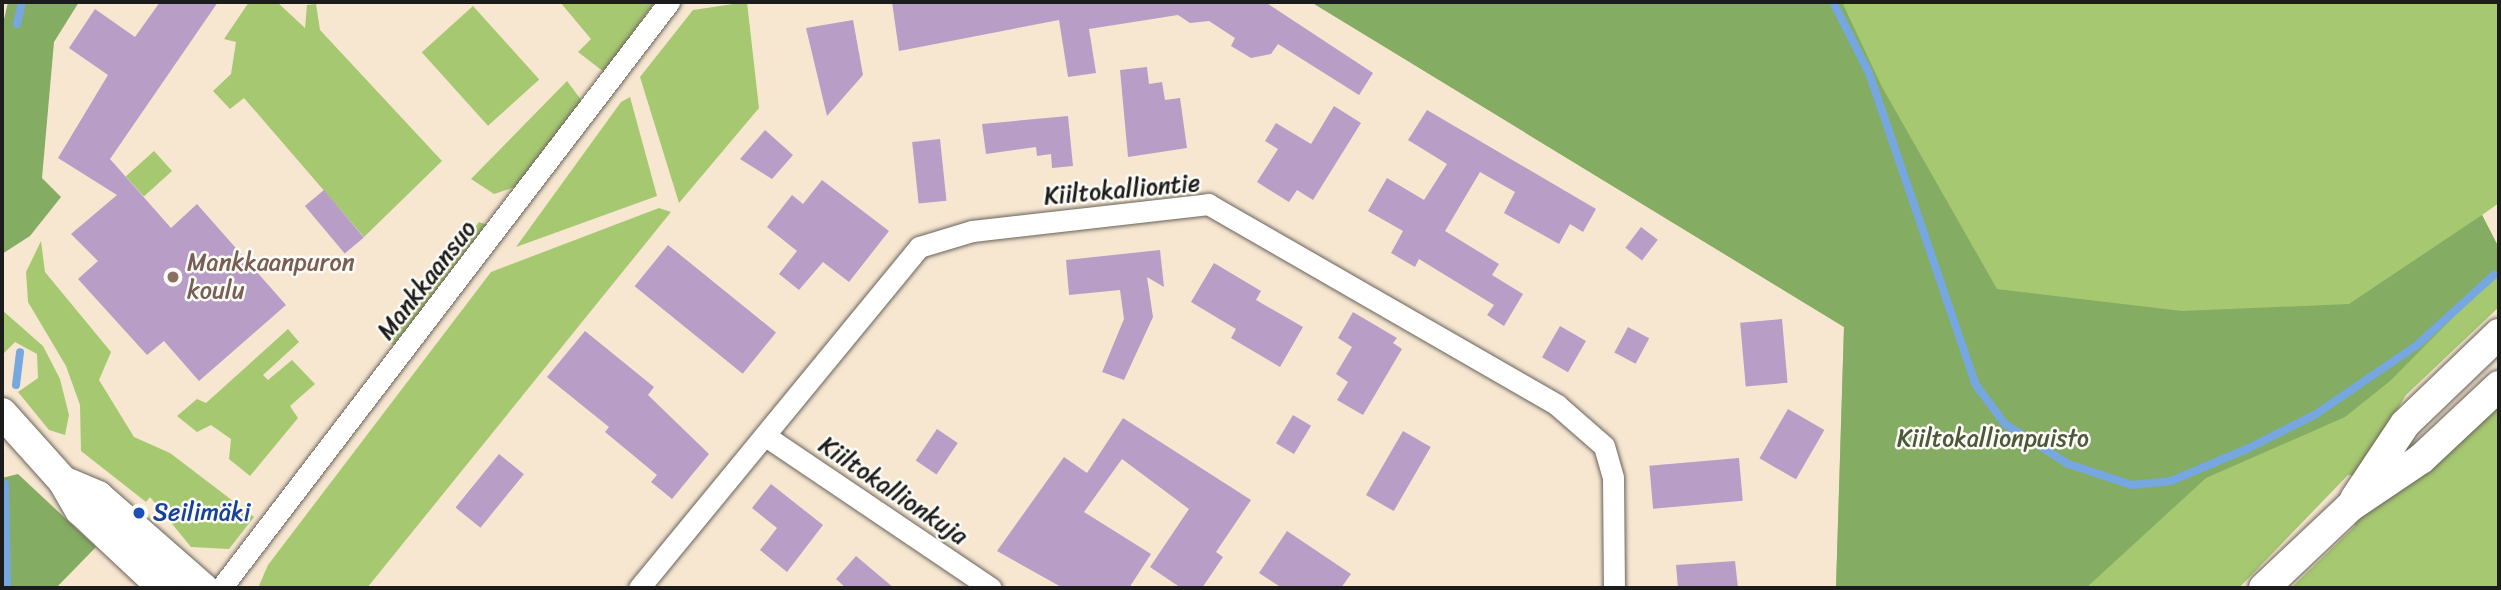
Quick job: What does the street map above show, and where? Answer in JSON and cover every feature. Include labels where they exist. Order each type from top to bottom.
[{"type":"main road","points":[[2351,506],[2404,424],[2499,334]]},
{"type":"main road","points":[[2264,588],[2351,506],[2421,459],[2499,386]]},
{"type":"main road","points":[[2,413],[63,481],[80,510],[163,588]]},
{"type":"main road","points":[[63,481],[98,496],[203,588]]},
{"type":"street","name":"Mankkaansuo","points":[[221,588],[669,2]]},
{"type":"street","name":"Kiiltokalliontie","points":[[639,588],[767,438],[919,247],[972,231],[1208,204],[1557,405],[1604,446],[1613,477],[1614,588]]},
{"type":"street","name":"Kiiltokallionkuja","points":[[767,438],[991,588]]},
{"type":"green space","points":[[8,2],[79,2],[54,42],[42,178],[61,197],[30,236],[2,254],[2,28]]},
{"type":"green space","points":[[249,2],[277,2],[305,28],[307,5],[316,4],[320,30],[442,161],[364,237],[244,98],[230,109],[213,91],[231,74],[236,42],[224,39]]},
{"type":"green space","points":[[560,2],[655,2],[604,72],[578,52],[591,39]]},
{"type":"green space","points":[[747,2],[759,108],[679,203],[640,77],[693,10]]},
{"type":"green space","name":"Kiiltokallionpuisto","points":[[1311,2],[2499,2],[2499,203],[2482,215],[2499,248],[2499,307],[2406,395],[2357,476],[2348,475],[2239,588],[1836,588],[1844,327]]},
{"type":"green space","name":"Kiiltokallionpuisto","points":[[1311,2],[1842,2],[1882,87],[1997,289],[2182,311],[2349,304],[2482,215],[2499,248],[2499,271],[2390,381],[2345,417],[2206,478],[2086,588],[1836,588],[1844,327]]},
{"type":"green space","points":[[473,6],[539,80],[488,126],[422,52]]},
{"type":"green space","points":[[567,81],[582,101],[515,187],[494,194],[471,179]]},
{"type":"green space","points":[[630,97],[657,196],[516,247],[621,102]]},
{"type":"green space","points":[[154,151],[172,171],[144,196],[126,176]]},
{"type":"green space","points":[[659,208],[671,212],[367,588],[258,588],[268,565],[491,272]]},
{"type":"green space","points":[[479,222],[488,225],[396,347],[386,340]]},
{"type":"green space","points":[[41,241],[45,272],[111,352],[99,380],[134,437],[170,453],[254,517],[229,549],[191,547],[150,497],[146,502],[81,451],[80,405],[66,366],[28,302],[26,272]]},
{"type":"green space","points":[[2,310],[43,346],[60,379],[69,415],[65,435],[49,430],[18,392],[38,378],[37,354],[15,342],[2,355]]},
{"type":"green space","points":[[288,329],[299,342],[263,375],[268,380],[292,360],[315,384],[290,406],[298,418],[250,476],[229,459],[231,439],[211,425],[197,432],[177,416],[197,399],[206,403]]},
{"type":"green space","points":[[2499,396],[2499,588],[2291,588],[2355,526],[2354,519]]},
{"type":"green space","points":[[18,474],[96,547],[56,588],[2,588],[2,478]]},
{"type":"building","points":[[160,2],[218,2],[110,159],[171,228],[197,204],[286,305],[199,381],[164,341],[147,355],[78,279],[98,261],[71,234],[117,195],[58,158],[108,75],[69,48],[95,9],[135,37]]},
{"type":"building","points":[[892,2],[1265,2],[1373,73],[1359,95],[1278,44],[1271,54],[1251,58],[1231,46],[1235,38],[1209,21],[1190,23],[1178,15],[1089,29],[1096,73],[1068,77],[1059,20],[899,51]]},
{"type":"building","points":[[853,20],[863,75],[827,116],[806,28]]},
{"type":"building","points":[[1147,67],[1149,84],[1162,82],[1165,100],[1180,98],[1187,148],[1128,157],[1120,70]]},
{"type":"building","points":[[1334,106],[1361,123],[1313,200],[1297,190],[1289,202],[1257,182],[1278,149],[1265,141],[1276,123],[1311,144]]},
{"type":"building","points":[[1427,110],[1596,209],[1583,232],[1570,224],[1559,244],[1504,213],[1515,192],[1480,172],[1445,231],[1499,264],[1492,275],[1523,294],[1504,326],[1487,315],[1494,305],[1419,259],[1415,267],[1391,253],[1403,231],[1368,211],[1387,178],[1424,200],[1447,164],[1408,140]]},
{"type":"building","points":[[1068,116],[1073,166],[1052,168],[1051,154],[1037,156],[1036,147],[986,154],[982,124]]},
{"type":"building","points":[[765,130],[793,155],[772,179],[740,159]]},
{"type":"building","points":[[940,139],[946,201],[919,204],[912,142]]},
{"type":"building","points":[[822,180],[889,231],[849,282],[823,262],[799,290],[779,274],[797,251],[767,227],[792,195],[803,204]]},
{"type":"building","points":[[324,190],[364,237],[345,254],[305,206]]},
{"type":"building","points":[[1641,227],[1658,240],[1642,260],[1625,248]]},
{"type":"building","points":[[668,245],[776,332],[743,374],[635,286]]},
{"type":"building","points":[[1160,250],[1164,287],[1147,277],[1153,317],[1124,380],[1102,372],[1124,319],[1120,290],[1069,295],[1066,260]]},
{"type":"building","points":[[1214,263],[1261,291],[1256,300],[1303,327],[1280,367],[1231,338],[1236,329],[1191,302]]},
{"type":"building","points":[[1353,312],[1397,338],[1393,343],[1402,349],[1363,415],[1337,400],[1348,382],[1336,374],[1352,347],[1338,338]]},
{"type":"building","points":[[1782,319],[1788,383],[1746,386],[1740,323]]},
{"type":"building","points":[[1560,326],[1586,341],[1568,372],[1542,357]]},
{"type":"building","points":[[1628,327],[1649,338],[1636,364],[1614,353]]},
{"type":"building","points":[[585,331],[654,387],[648,395],[709,454],[672,499],[651,482],[657,475],[605,432],[609,427],[547,377]]},
{"type":"building","points":[[1788,409],[1824,430],[1796,479],[1760,458]]},
{"type":"building","points":[[1293,415],[1311,426],[1294,454],[1276,443]]},
{"type":"building","points":[[1123,418],[1251,500],[1216,552],[1223,557],[1202,588],[1181,588],[1150,567],[1189,509],[1122,459],[1084,512],[1151,554],[1129,588],[1063,588],[997,551],[1064,457],[1087,473]]},
{"type":"building","points":[[937,429],[958,443],[936,474],[916,461]]},
{"type":"building","points":[[1403,431],[1431,447],[1394,511],[1366,495]]},
{"type":"building","points":[[499,454],[524,474],[480,528],[456,508]]},
{"type":"building","points":[[1739,458],[1743,501],[1653,509],[1649,466]]},
{"type":"building","points":[[771,484],[823,525],[787,572],[760,550],[777,528],[752,508]]},
{"type":"building","points":[[1287,531],[1351,574],[1341,588],[1282,588],[1259,573]]},
{"type":"building","points":[[856,556],[894,588],[846,588],[836,579]]},
{"type":"building","points":[[1735,561],[1738,588],[1678,588],[1676,565]]},
{"type":"waterway","points":[[17,24],[22,2]]},
{"type":"waterway","points":[[1833,2],[1869,73],[1976,385],[2005,424],[2068,464],[2132,485],[2171,481],[2249,448],[2316,414],[2417,345],[2494,275]]},
{"type":"waterway","points":[[16,385],[20,352]]},
{"type":"waterway","points":[[5,484],[7,588]]},
{"type":"place","name":"Mankkaanpuron koulu","points":[[173,277]]},
{"type":"place","name":"Seilimäki","points":[[139,513]]}]
